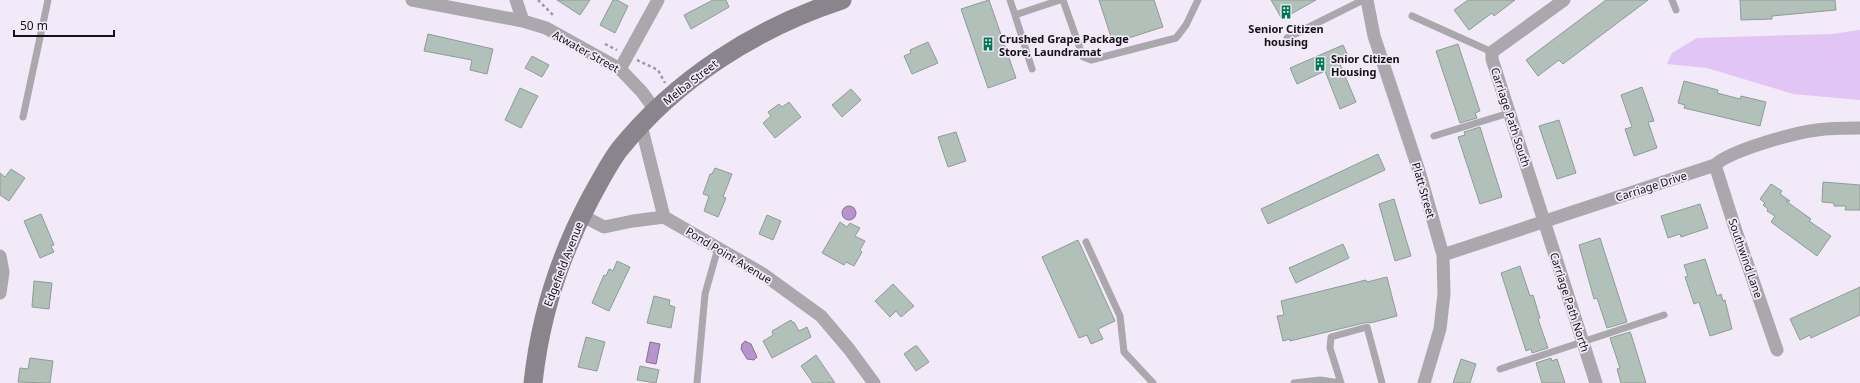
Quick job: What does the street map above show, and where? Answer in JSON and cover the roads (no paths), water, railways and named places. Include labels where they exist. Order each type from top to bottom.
[{"type":"main road","name":"Melba Street","points":[[582,215],[605,171],[619,151],[655,110],[717,60],[749,40],[804,14],[842,0]]},
{"type":"main road","name":"Edgefield Avenue","points":[[533,383],[538,345],[545,311],[554,280],[582,215]]},
{"type":"street","name":"Atwater Street","points":[[412,0],[523,21],[546,28],[620,69],[642,92],[655,110]]},
{"type":"street","points":[[516,0],[523,21]]},
{"type":"street","points":[[620,69],[658,0]]},
{"type":"street","name":"Platt Street","points":[[1367,0],[1374,36],[1419,171],[1443,255],[1444,294],[1440,329],[1424,383]]},
{"type":"street","name":"Carriage Path South","points":[[1543,221],[1492,59],[1492,52],[1564,0]]},
{"type":"street","points":[[582,215],[604,226],[664,218],[641,125]]},
{"type":"street","name":"Carriage Drive","points":[[1443,255],[1715,165],[1730,154],[1816,130],[1860,128]]},
{"type":"street","name":"Southwind Lane","points":[[1715,165],[1777,350]]},
{"type":"street","name":"Pond Point Avenue","points":[[664,218],[763,274],[821,316],[849,349],[874,383]]},
{"type":"street","name":"Carriage Path North","points":[[1543,221],[1596,383]]},
{"type":"street","points":[[0,256],[3,272],[0,293]]},
{"type":"lane","points":[[22,117],[48,0]]},
{"type":"lane","points":[[1010,0],[1032,69]]},
{"type":"lane","points":[[1015,15],[1060,0]]},
{"type":"lane","points":[[1064,0],[1084,57],[1091,60],[1176,38],[1186,25],[1198,0]]},
{"type":"lane","points":[[1287,38],[1363,0]]},
{"type":"lane","points":[[1672,0],[1676,10]]},
{"type":"lane","points":[[1412,16],[1492,52]]},
{"type":"lane","points":[[1434,136],[1510,113]]},
{"type":"lane","points":[[1086,242],[1120,316],[1124,352],[1153,383]]},
{"type":"lane","points":[[697,383],[705,294],[718,248]]},
{"type":"lane","points":[[1500,369],[1664,315]]},
{"type":"lane","points":[[1294,383],[1320,380],[1341,383],[1330,348],[1331,337],[1367,327],[1382,383]]},
{"type":"place","name":"Senior Citizen housing","points":[[1286,12]]},
{"type":"place","name":"Crushed Grape Package Store, Laundramat","points":[[988,44]]},
{"type":"place","name":"Snior Citizen Housing","points":[[1320,64]]}]
